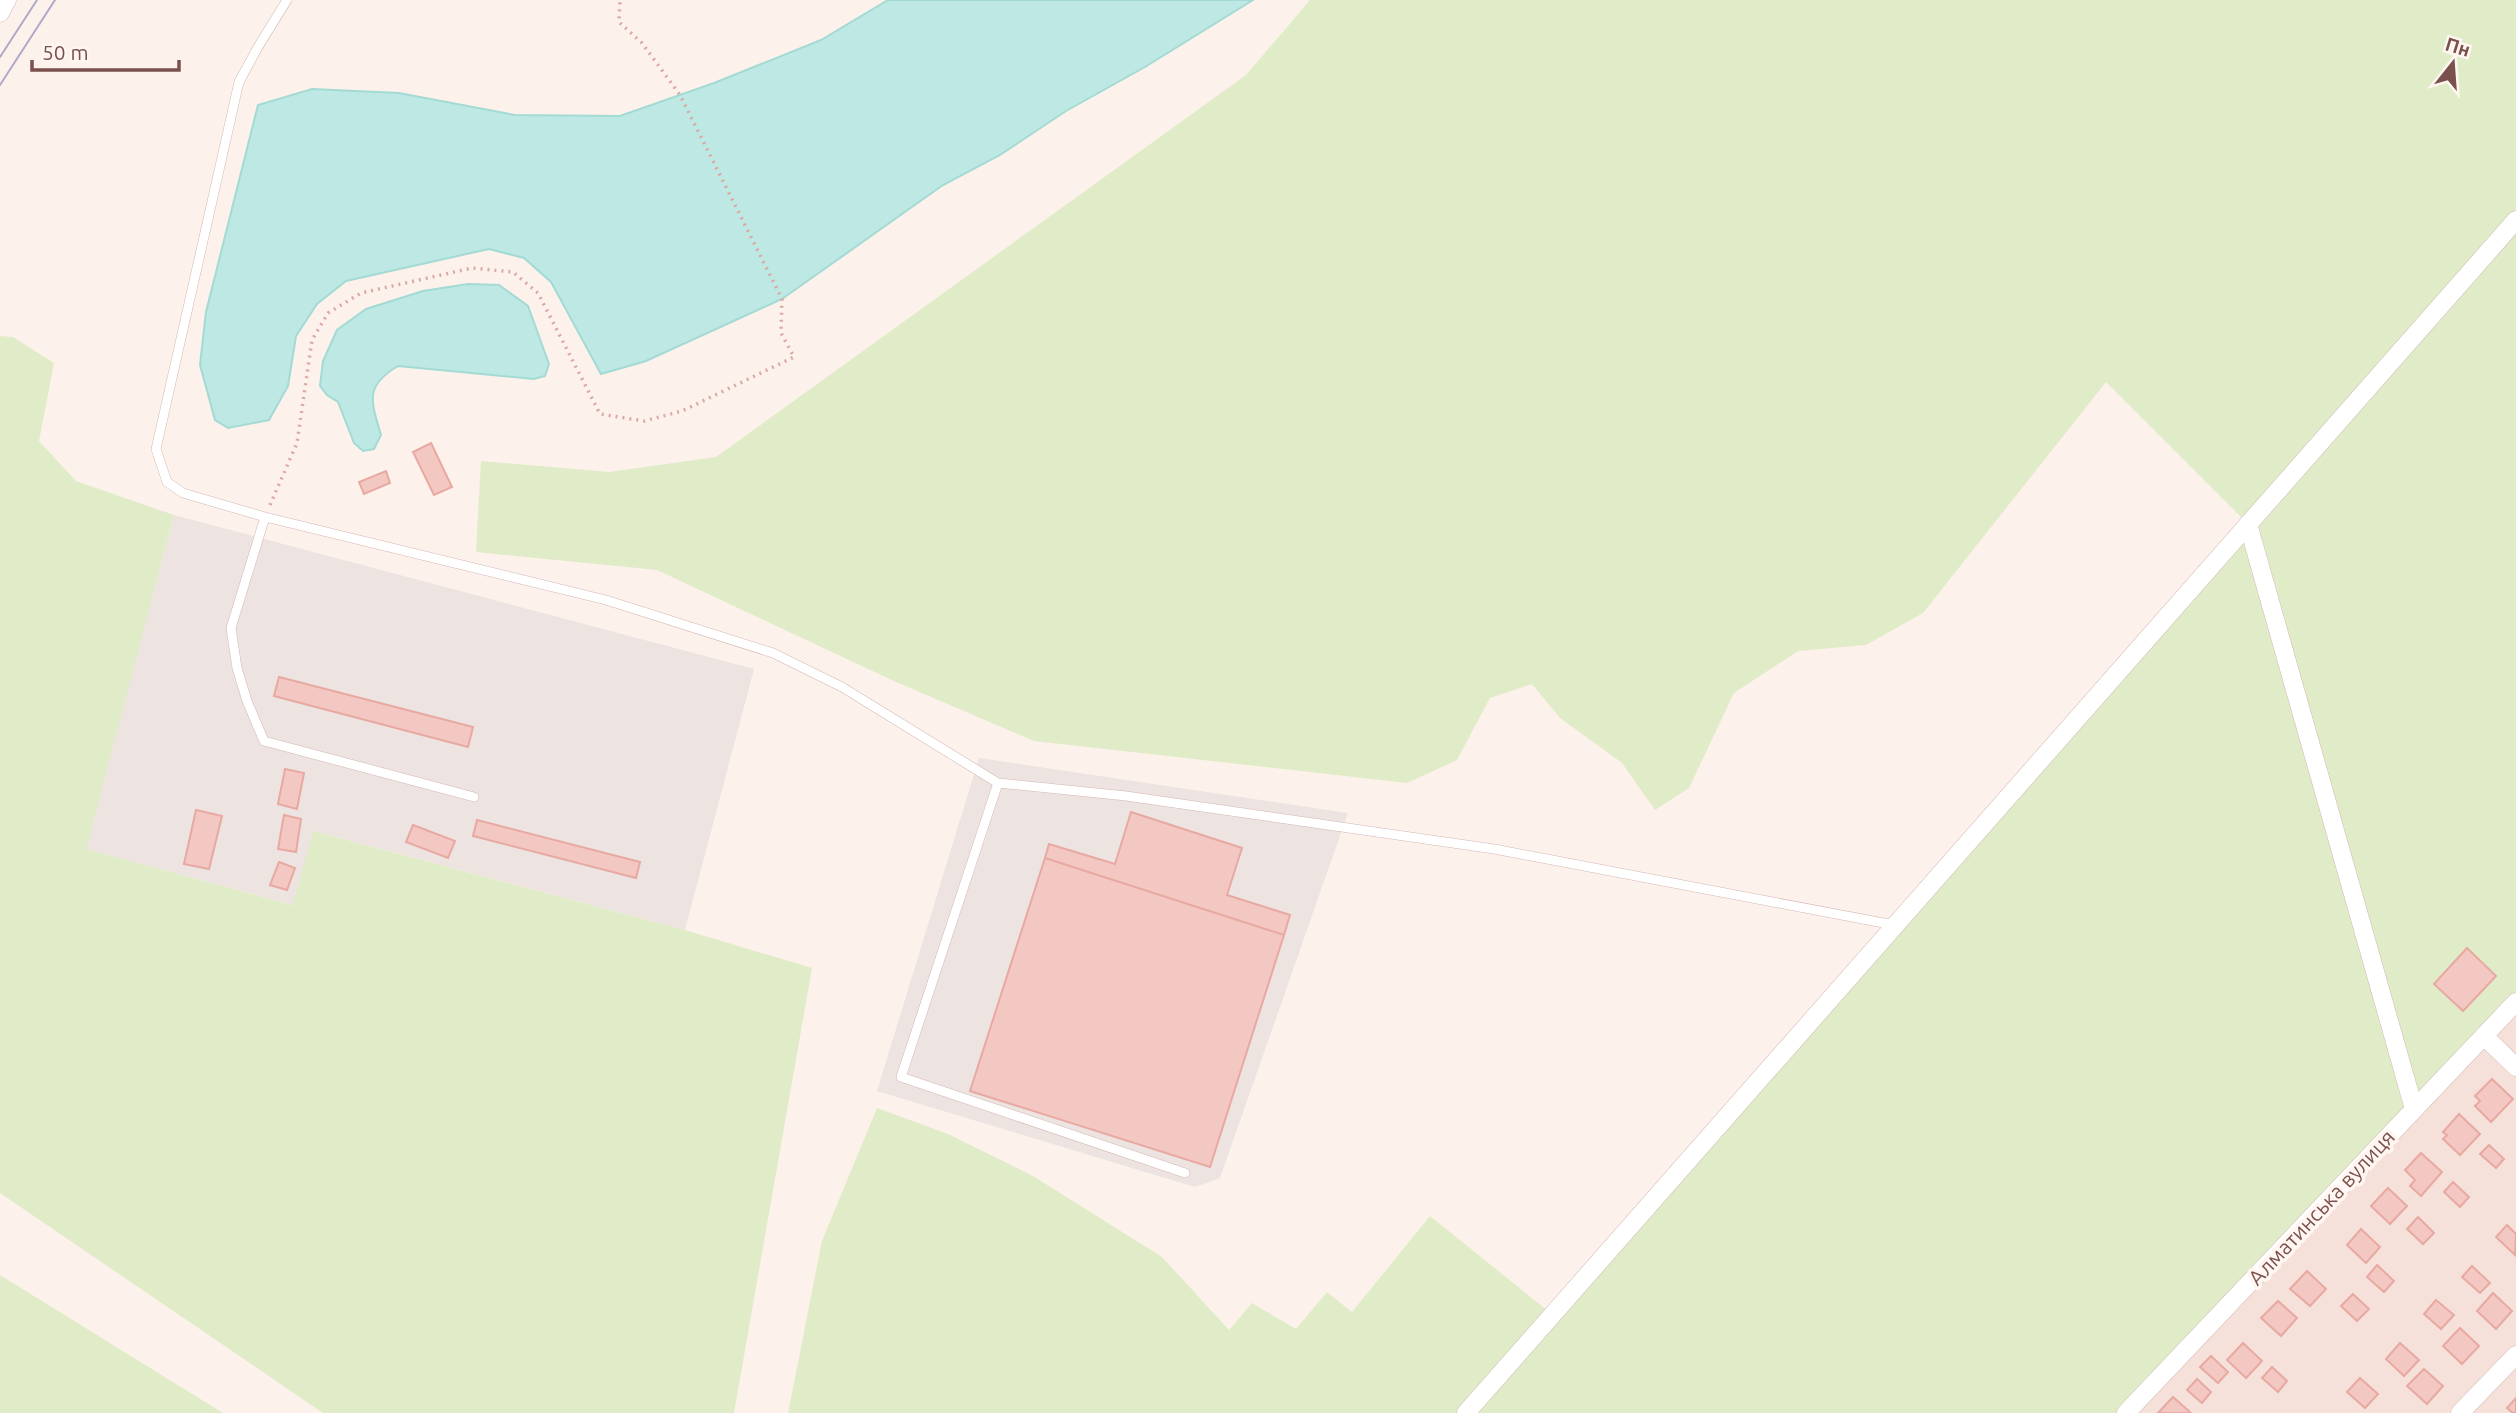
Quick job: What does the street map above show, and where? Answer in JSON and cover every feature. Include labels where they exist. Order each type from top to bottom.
[{"type":"street","points":[[0,13],[7,0]]},
{"type":"street","points":[[1466,1413],[2516,220]]},
{"type":"street","points":[[2248,524],[2414,1109]]},
{"type":"street","name":"Алматинська вулиця","points":[[2126,1413],[2516,1002]]},
{"type":"street","points":[[2484,1036],[2516,1067]]},
{"type":"street","points":[[2460,1413],[2516,1355]]},
{"type":"lane","points":[[287,0],[239,82],[156,449],[167,482],[183,493],[265,517],[606,600],[773,653],[842,687],[998,783],[1126,796],[1494,849],[1896,925]]},
{"type":"lane","points":[[265,517],[231,628],[237,668],[264,741],[474,797]]},
{"type":"lane","points":[[998,783],[901,1077],[1185,1173]]},
{"type":"path","points":[[265,517],[297,443],[312,340],[328,313],[361,293],[472,268],[513,272],[537,293],[600,414],[644,421],[682,411],[794,357],[781,333],[782,299],[680,95],[642,43],[619,22],[620,0]]},
{"type":"shaded area","points":[[174,515],[754,669],[685,930],[314,831],[294,905],[85,849]]},
{"type":"shaded area","points":[[979,758],[1348,813],[1220,1178],[1195,1187],[877,1091]]},
{"type":"shaded area","points":[[2516,1002],[2516,1413],[2126,1413]]},
{"type":"green space","points":[[1310,0],[2516,0],[2516,1002],[2126,1413],[788,1413],[822,1241],[877,1108],[948,1134],[1033,1176],[1162,1257],[1229,1330],[1252,1303],[1296,1329],[1327,1292],[1352,1312],[1430,1216],[1553,1315],[2248,524],[2106,382],[1923,613],[1866,645],[1798,651],[1734,693],[1689,788],[1655,810],[1622,763],[1560,718],[1532,684],[1490,698],[1457,760],[1407,783],[1034,741],[896,682],[657,570],[476,552],[481,461],[609,472],[716,457],[1246,75]]},
{"type":"green space","points":[[0,336],[13,337],[54,363],[39,441],[76,481],[174,515],[86,849],[293,905],[313,831],[685,930],[812,968],[734,1413],[323,1413],[0,1193]]},
{"type":"green space","points":[[0,1275],[223,1413],[0,1413]]},
{"type":"water","points":[[888,0],[1253,0],[1145,67],[1066,111],[1000,155],[943,185],[782,299],[646,361],[601,374],[551,282],[524,258],[489,249],[346,281],[317,304],[296,336],[288,386],[269,420],[228,428],[215,420],[200,365],[206,312],[258,105],[312,89],[399,93],[515,115],[620,116],[714,83],[821,40]]},
{"type":"water","points":[[468,284],[499,285],[528,306],[549,364],[545,376],[534,379],[398,366],[387,373],[375,388],[373,404],[381,435],[374,449],[363,451],[354,443],[338,402],[320,386],[323,361],[337,330],[366,309],[423,291]]},
{"type":"building","points":[[431,443],[452,487],[434,495],[413,452]]},
{"type":"building","points":[[386,471],[390,483],[364,494],[359,482]]},
{"type":"building","points":[[279,677],[473,727],[468,747],[274,696]]},
{"type":"building","points":[[285,769],[304,773],[297,809],[278,804]]},
{"type":"building","points":[[196,810],[222,816],[209,869],[184,864]]},
{"type":"building","points":[[1131,812],[1242,848],[1227,895],[1290,915],[1284,935],[1045,858],[1049,844],[1115,864]]},
{"type":"building","points":[[284,815],[301,819],[296,852],[278,849]]},
{"type":"building","points":[[477,820],[640,862],[636,878],[473,836]]},
{"type":"building","points":[[413,825],[455,841],[448,858],[406,842]]},
{"type":"building","points":[[1045,858],[1284,935],[1210,1167],[970,1091]]},
{"type":"building","points":[[279,862],[295,868],[287,890],[270,885]]},
{"type":"building","points":[[2467,948],[2496,976],[2463,1011],[2434,984]]},
{"type":"building","points":[[2492,1079],[2513,1099],[2491,1122],[2475,1106],[2480,1101],[2475,1096]]},
{"type":"building","points":[[2459,1114],[2480,1134],[2460,1155],[2443,1139],[2447,1135],[2443,1132]]},
{"type":"building","points":[[2489,1145],[2504,1159],[2496,1168],[2480,1154]]},
{"type":"building","points":[[2421,1153],[2442,1172],[2421,1196],[2410,1186],[2415,1180],[2405,1170]]},
{"type":"building","points":[[2453,1182],[2469,1197],[2460,1207],[2444,1192]]},
{"type":"building","points":[[2388,1188],[2407,1206],[2390,1224],[2371,1206]]},
{"type":"building","points":[[2418,1217],[2434,1233],[2423,1244],[2407,1229]]},
{"type":"building","points":[[2507,1225],[2516,1234],[2515,1255],[2496,1237]]},
{"type":"building","points":[[2361,1229],[2380,1247],[2366,1263],[2347,1245]]},
{"type":"building","points":[[2377,1265],[2394,1281],[2384,1292],[2367,1277]]},
{"type":"building","points":[[2472,1266],[2490,1283],[2480,1293],[2462,1277]]},
{"type":"building","points":[[2307,1271],[2326,1289],[2310,1306],[2290,1289]]},
{"type":"building","points":[[2493,1293],[2512,1311],[2496,1329],[2477,1311]]},
{"type":"building","points":[[2353,1294],[2369,1309],[2357,1321],[2341,1306]]},
{"type":"building","points":[[2436,1300],[2454,1315],[2441,1329],[2424,1314]]},
{"type":"building","points":[[2278,1301],[2297,1318],[2281,1336],[2261,1318]]},
{"type":"building","points":[[2460,1328],[2479,1346],[2462,1364],[2443,1346]]},
{"type":"building","points":[[2243,1343],[2262,1361],[2246,1378],[2227,1360]]},
{"type":"building","points":[[2400,1343],[2419,1360],[2404,1376],[2386,1359]]},
{"type":"building","points":[[2211,1356],[2228,1372],[2218,1383],[2200,1367]]},
{"type":"building","points":[[2272,1367],[2287,1381],[2278,1392],[2262,1378]]},
{"type":"building","points":[[2424,1369],[2443,1386],[2427,1404],[2407,1386]]},
{"type":"building","points":[[2360,1378],[2378,1394],[2365,1408],[2347,1392]]},
{"type":"building","points":[[2197,1379],[2211,1392],[2202,1403],[2187,1390]]},
{"type":"building","points":[[2173,1397],[2191,1413],[2158,1413]]},
{"type":"building","points":[[2516,1398],[2516,1413],[2513,1413],[2507,1408]]},
{"type":"tram line","points":[[0,57],[37,0]]},
{"type":"tram line","points":[[0,85],[55,0]]}]
